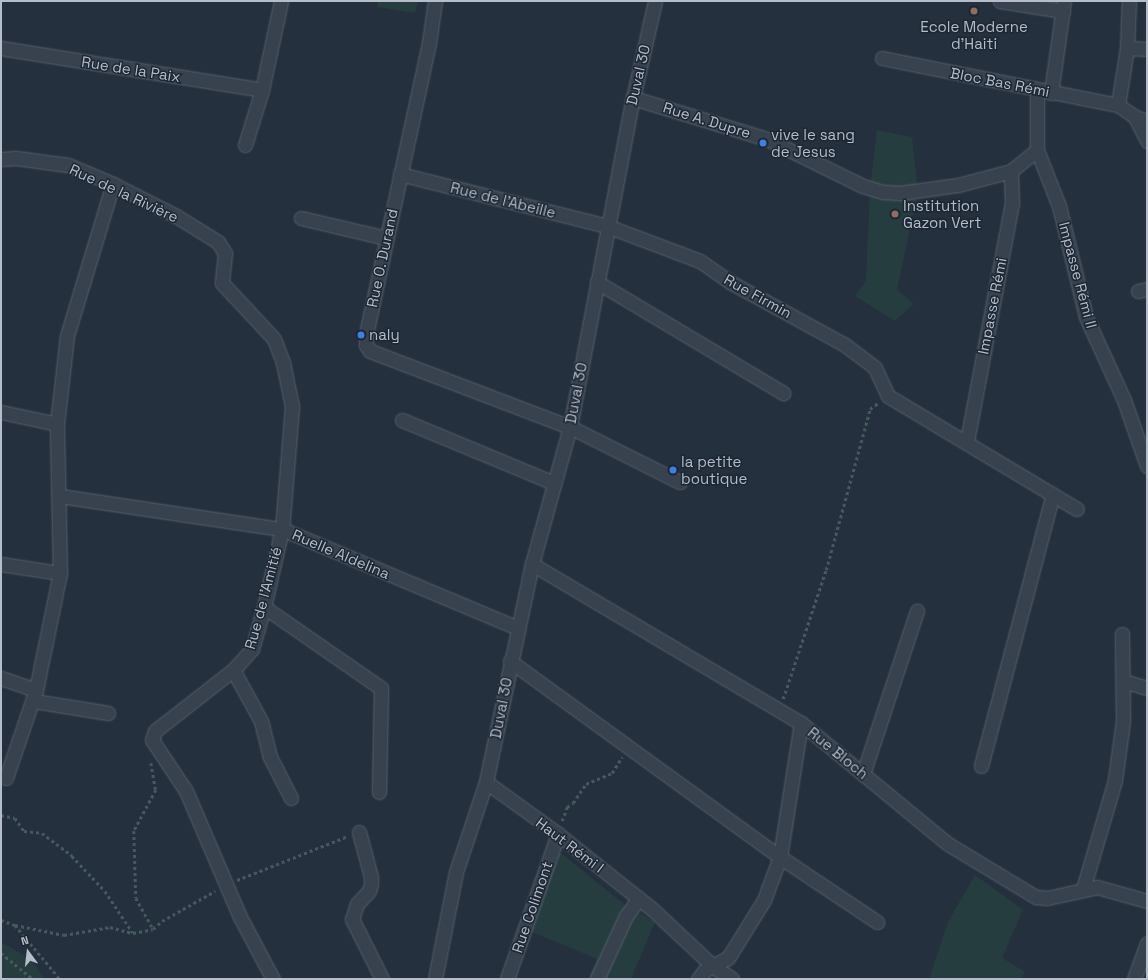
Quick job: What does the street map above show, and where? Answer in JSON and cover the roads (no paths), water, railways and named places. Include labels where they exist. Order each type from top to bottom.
[{"type":"street","points":[[245,145],[262,90],[281,1]]},
{"type":"street","name":"Rue O. Durand","points":[[435,1],[429,43],[386,238],[366,335],[366,345],[370,351],[570,427]]},
{"type":"street","name":"Duval 30","points":[[435,979],[456,872],[486,782],[510,661],[532,564],[570,427],[607,226],[633,98],[655,1]]},
{"type":"street","points":[[1000,1],[1063,6],[1051,93]]},
{"type":"street","points":[[1129,1],[1128,48],[1118,105],[1141,119],[1147,141]]},
{"type":"street","name":"Rue de la Paix","points":[[1,48],[262,90]]},
{"type":"street","points":[[1128,48],[1147,49]]},
{"type":"street","name":"Bloc Bas Rémi","points":[[882,58],[1051,93],[1118,105]]},
{"type":"street","points":[[1037,90],[1037,150]]},
{"type":"street","name":"Rue A. Dupre","points":[[633,98],[767,139],[863,186],[882,192],[900,193],[958,185],[1011,171],[1037,150]]},
{"type":"street","name":"Impasse Rémi II","points":[[1037,150],[1059,206],[1086,317],[1124,400],[1147,466]]},
{"type":"street","name":"Rue de la Rivière","points":[[1,159],[16,158],[68,165],[113,184],[176,216],[218,242]]},
{"type":"street","name":"Impasse Rémi","points":[[967,441],[1012,203],[1011,171]]},
{"type":"street","name":"Rue de l'Abeille","points":[[400,174],[607,226]]},
{"type":"street","points":[[6,778],[35,695],[60,573],[60,496],[57,424],[67,336],[113,184]]},
{"type":"street","points":[[301,218],[386,238]]},
{"type":"street","name":"Rue Firmin","points":[[607,226],[700,261],[730,282],[845,345],[875,368],[888,396],[967,441]]},
{"type":"street","name":"Rue de l'Amitié","points":[[218,242],[225,253],[222,283],[274,339],[283,363],[292,406],[282,529],[264,607],[252,650],[233,670],[155,731],[152,740],[154,748],[186,791],[226,885],[273,979]]},
{"type":"street","points":[[597,282],[783,393]]},
{"type":"street","points":[[1,412],[57,424]]},
{"type":"street","points":[[402,420],[554,482]]},
{"type":"street","points":[[570,427],[680,482]]},
{"type":"street","points":[[967,441],[1076,509]]},
{"type":"street","points":[[981,766],[1053,494]]},
{"type":"street","name":"Ruelle Aldelina","points":[[60,496],[282,529],[517,628]]},
{"type":"street","points":[[1,564],[60,573]]},
{"type":"street","name":"Rue Bloch","points":[[532,564],[801,723],[948,844],[1036,897],[1047,898],[1083,889],[1105,888],[1147,901]]},
{"type":"street","points":[[264,607],[381,688],[379,792]]},
{"type":"street","points":[[863,774],[917,611]]},
{"type":"street","points":[[1083,889],[1114,780],[1123,721],[1122,634]]},
{"type":"street","points":[[510,661],[780,857],[878,922]]},
{"type":"street","points":[[233,670],[261,721],[270,756],[291,798]]},
{"type":"street","points":[[1,678],[35,695],[108,713]]},
{"type":"street","points":[[1123,681],[1147,688]]},
{"type":"street","points":[[698,979],[713,966],[728,958],[735,950],[764,900],[780,857],[801,723]]},
{"type":"street","name":"Haut Rémi I","points":[[486,782],[558,834],[652,909],[713,966],[732,979]]},
{"type":"street","points":[[358,832],[372,877],[369,891],[357,904],[352,919],[382,979]]},
{"type":"street","name":"Rue Colimont","points":[[507,979],[558,834]]},
{"type":"street","points":[[597,979],[626,916],[638,898]]},
{"type":"street","points":[[1134,979],[1147,943]]},
{"type":"place","name":"Ecole Moderne d'Haiti","points":[[974,11]]},
{"type":"place","name":"vive le sang de Jesus","points":[[763,143]]},
{"type":"place","name":"Institution Gazon Vert","points":[[895,214]]},
{"type":"place","name":"naly","points":[[361,335]]},
{"type":"place","name":"la petite boutique","points":[[673,470]]}]
